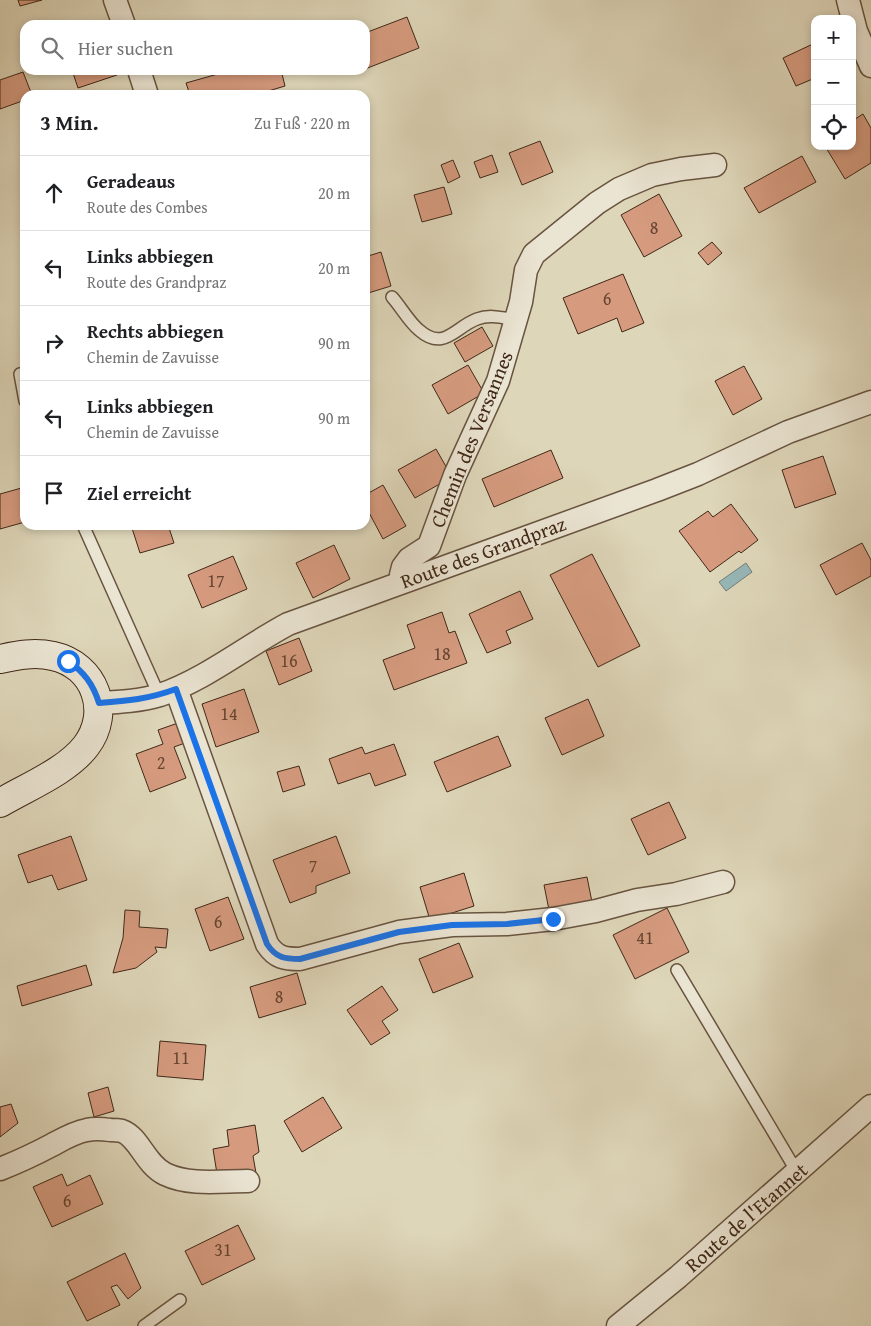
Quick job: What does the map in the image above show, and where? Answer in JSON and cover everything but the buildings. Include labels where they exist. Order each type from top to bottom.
[{"type":"street","points":[[115,0],[122,20]]},
{"type":"street","points":[[848,0],[856,31],[871,66]]},
{"type":"street","points":[[141,75],[145,90]]},
{"type":"street","name":"Chemin des Versannes","points":[[402,581],[403,567],[408,559],[428,546],[455,475],[498,381],[521,302],[526,270],[534,254],[597,202],[619,189],[652,175],[715,164]]},
{"type":"street","name":"Route des Grandpraz","points":[[99,703],[139,700],[167,692],[201,676],[264,636],[288,624],[402,581],[657,490],[698,474],[781,435],[871,402]]},
{"type":"street","points":[[0,659],[38,653],[68,661],[79,668],[89,680],[99,703],[96,727],[87,745],[75,758],[62,768],[0,803]]},
{"type":"street","points":[[167,692],[267,944],[273,954],[284,959],[300,959],[399,932],[452,925],[507,924],[553,919],[596,911],[636,900],[676,894],[723,882]]},
{"type":"street","name":"Route de l'Etannet","points":[[618,1326],[678,1277],[871,1106]]},
{"type":"street","points":[[0,1169],[17,1163],[66,1138],[87,1130],[102,1129],[122,1131],[130,1136],[138,1144],[149,1163],[163,1173],[177,1178],[195,1182],[248,1181]]},
{"type":"lane","points":[[392,297],[417,329],[433,339],[448,337],[476,319],[489,316],[516,320]]},
{"type":"lane","points":[[86,530],[167,692]]},
{"type":"lane","points":[[677,970],[797,1172]]},
{"type":"lane","points":[[144,1326],[180,1300]]},
{"type":"water","points":[[746,563],[752,572],[726,591],[719,582]]},
{"type":"route","points":[[68,661],[79,668],[89,680],[99,703],[139,700],[176,689],[267,944],[273,954],[284,959],[300,959],[399,932],[452,925],[507,924],[553,919]]}]
